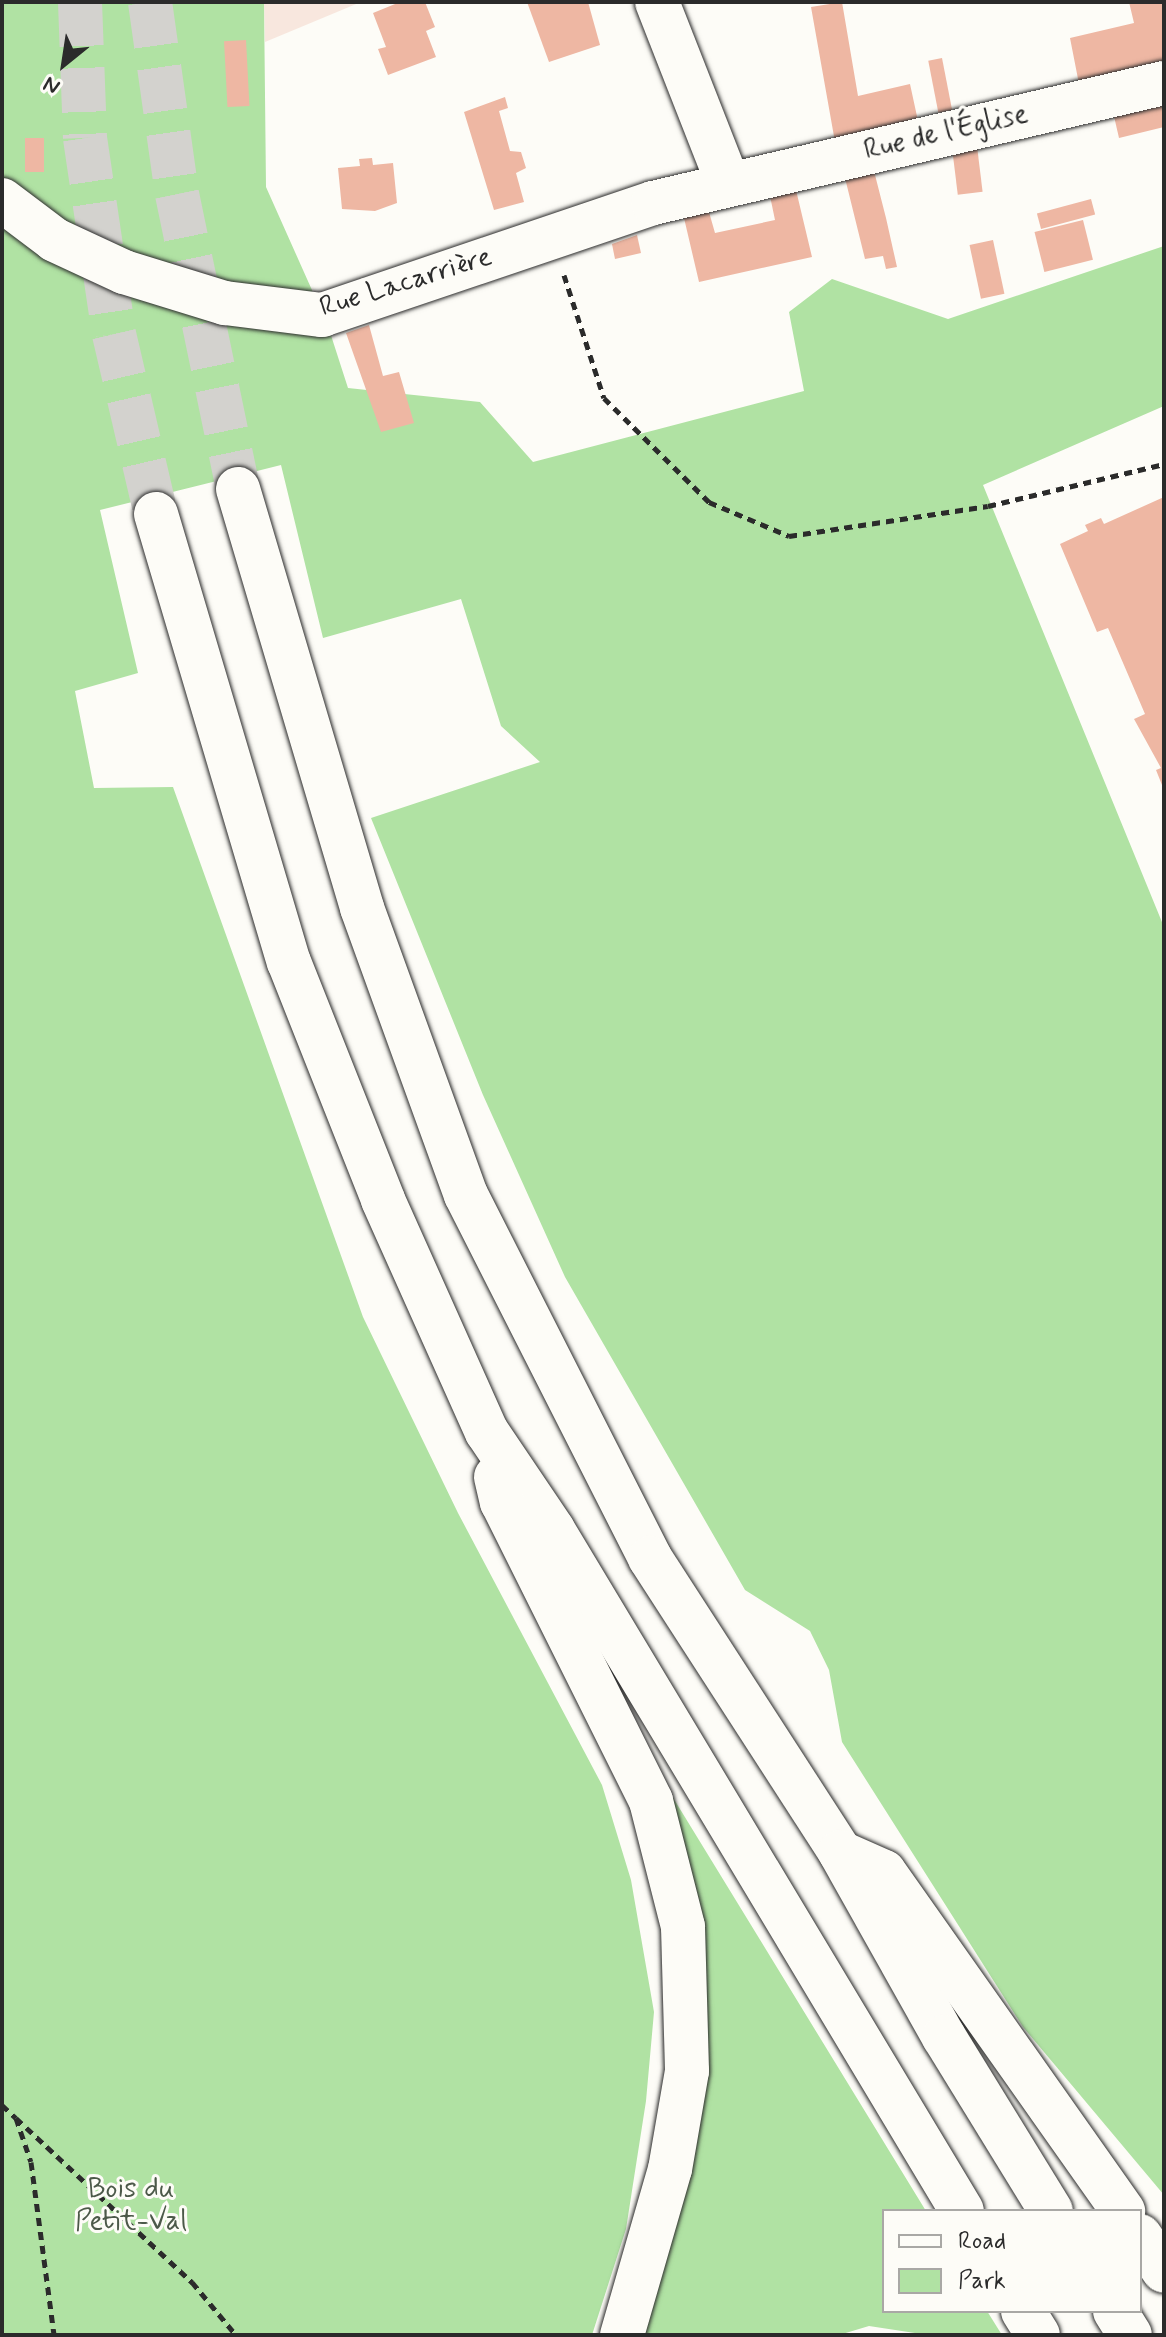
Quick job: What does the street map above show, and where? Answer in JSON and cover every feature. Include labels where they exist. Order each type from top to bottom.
[{"type":"main road","points":[[657,2],[728,183]]},
{"type":"main road","name":"Rue de l'Église","points":[[728,183],[1164,83]]},
{"type":"main road","name":"Rue Lacarrière","points":[[2,200],[55,240],[124,272],[225,303],[322,315],[551,236],[728,183]]},
{"type":"main road","points":[[238,489],[362,908],[466,1195],[650,1558],[840,1852],[944,2037],[1050,2209]]},
{"type":"main road","points":[[156,514],[289,962],[383,1200],[487,1432],[561,1544],[961,2209]]},
{"type":"main road","points":[[487,1432],[502,1502],[651,1801],[683,1927],[687,2071],[670,2169],[622,2335]]},
{"type":"main road","points":[[840,1852],[884,1872],[1122,2209]]},
{"type":"main road","points":[[1142,2239],[1164,2271]]},
{"type":"main road","points":[[1024,2313],[1038,2335]]},
{"type":"main road","points":[[1116,2313],[1130,2335]]},
{"type":"path","points":[[551,236],[604,398],[709,502],[789,536],[988,506],[1164,464]]},
{"type":"path","points":[[2,2105],[192,2282],[236,2335]]},
{"type":"path","points":[[16,2118],[31,2162],[54,2335]]},
{"type":"shaded area","points":[[264,2],[361,2],[265,42]]},
{"type":"green space","name":"Bois du Petit-Val","points":[[2,2],[264,2],[266,187],[328,326],[348,388],[480,402],[533,462],[804,391],[789,312],[832,279],[948,319],[1164,246],[1164,406],[983,485],[1164,927],[1164,2195],[1023,2027],[842,1742],[829,1670],[810,1631],[745,1590],[565,1277],[483,1095],[371,818],[540,762],[501,726],[461,599],[323,638],[281,465],[100,510],[138,673],[75,691],[94,788],[173,787],[363,1317],[458,1513],[602,1785],[631,1880],[654,2012],[646,2101],[626,2229],[592,2335],[2,2335]]},
{"type":"green space","points":[[672,1796],[925,2209],[882,2209],[882,2313],[988,2313],[1002,2335],[928,2335],[869,2326],[839,2335],[635,2335],[685,2165]]},
{"type":"building","points":[[400,2],[425,2],[435,27],[426,31],[436,57],[388,75],[378,49],[386,47],[373,13]]},
{"type":"building","points":[[527,2],[588,2],[600,45],[549,62]]},
{"type":"building","points":[[842,2],[858,96],[910,84],[918,121],[835,142],[811,7]]},
{"type":"building","points":[[1129,2],[1164,2],[1164,63],[1079,84],[1070,38],[1134,23]]},
{"type":"building","points":[[246,40],[249,106],[227,107],[224,41]]},
{"type":"building","points":[[942,58],[952,110],[938,113],[928,61]]},
{"type":"building","points":[[505,97],[508,108],[499,111],[510,151],[521,152],[526,168],[516,173],[524,202],[494,210],[464,112]]},
{"type":"building","points":[[1164,99],[1164,127],[1119,138],[1113,112]]},
{"type":"building","points":[[25,138],[44,138],[44,172],[25,172]]},
{"type":"building","points":[[977,146],[983,192],[958,195],[952,149]]},
{"type":"building","points":[[372,158],[373,165],[393,163],[397,203],[375,211],[342,209],[338,168],[360,166],[359,159]]},
{"type":"building","points":[[874,171],[897,267],[886,269],[883,256],[865,259],[845,178]]},
{"type":"building","points":[[796,190],[812,257],[699,282],[684,218],[709,212],[715,233],[775,220],[770,196]]},
{"type":"building","points":[[1091,199],[1095,214],[1041,229],[1037,213]]},
{"type":"building","points":[[1083,220],[1093,260],[1044,272],[1034,232]]},
{"type":"building","points":[[637,235],[641,253],[615,259],[612,244]]},
{"type":"building","points":[[993,240],[1004,294],[981,299],[970,245]]},
{"type":"building","points":[[369,325],[383,376],[399,372],[414,423],[381,432],[346,333]]},
{"type":"building","points":[[1164,497],[1164,790],[1156,770],[1161,768],[1134,719],[1145,714],[1108,628],[1097,632],[1060,544],[1088,531],[1085,525],[1101,518],[1104,524]]},
{"type":"tunnel","points":[[80,2],[85,138],[114,334],[156,514]]},
{"type":"tunnel","points":[[150,2],[177,194],[238,489]]}]
